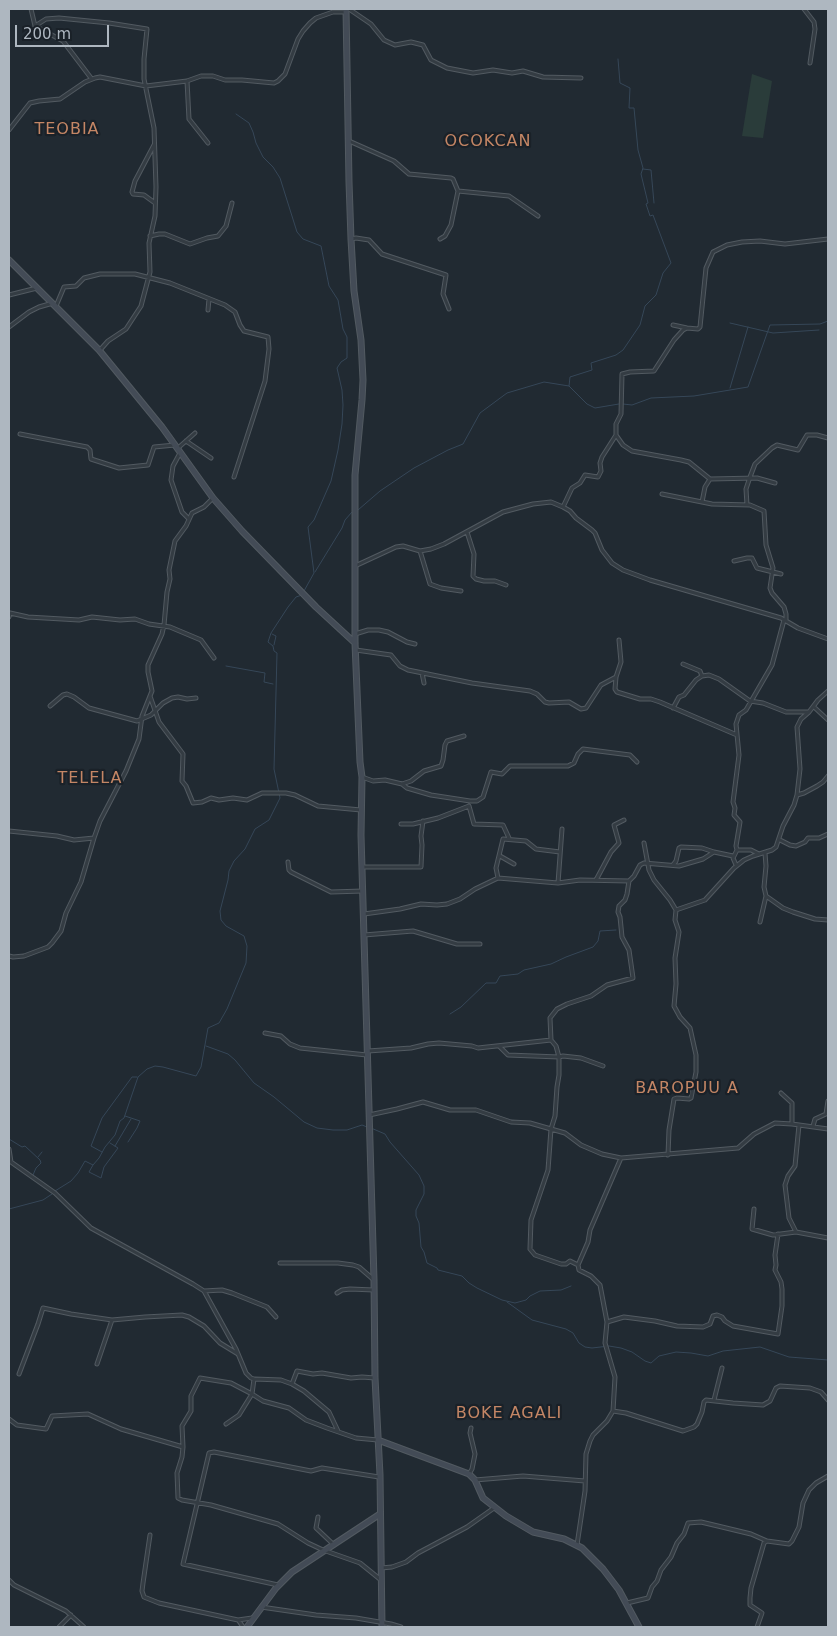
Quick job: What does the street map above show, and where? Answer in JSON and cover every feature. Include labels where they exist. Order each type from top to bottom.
[{"type":"street","points":[[30,9],[35,26],[63,41],[91,78]]},
{"type":"street","points":[[329,9],[333,12]]},
{"type":"street","points":[[348,9],[348,140],[351,239],[363,380],[354,475],[355,643],[362,777],[362,867],[375,1378],[380,1478],[382,1625]]},
{"type":"street","points":[[9,130],[30,103],[60,99],[91,78],[100,77],[146,86],[186,81],[201,76],[213,76],[225,80],[275,82],[286,74],[303,30],[316,18],[348,9],[372,24],[384,40],[395,45],[411,42],[422,45],[431,60],[447,68],[473,73],[493,70],[512,73],[523,71],[543,77],[581,78]]},
{"type":"street","points":[[804,9],[814,22],[815,29],[810,63]]},
{"type":"street","points":[[35,26],[46,19],[59,18],[148,29],[144,59],[146,86],[154,128],[155,203],[150,236],[149,276],[143,301],[126,328],[99,350]]},
{"type":"street","points":[[186,81],[189,119],[208,143]]},
{"type":"street","points":[[348,140],[394,160],[409,174],[453,178],[458,191],[451,225],[446,236],[440,238]]},
{"type":"street","points":[[154,144],[135,181],[132,192],[133,194],[144,195],[155,203]]},
{"type":"street","points":[[458,191],[509,196],[538,216]]},
{"type":"street","points":[[150,236],[165,234],[190,244],[218,236],[226,226],[232,203]]},
{"type":"street","points":[[351,239],[361,238],[370,240],[382,254],[446,275],[443,294],[449,308]]},
{"type":"street","points":[[673,325],[698,329],[700,327],[705,273],[713,252],[727,245],[742,242],[785,244],[828,239]]},
{"type":"street","points":[[9,260],[99,350],[128,384],[242,532],[316,607],[355,643]]},
{"type":"street","points":[[9,327],[38,307],[54,304],[64,287],[76,286],[88,277],[100,274],[129,273],[149,276],[176,285],[233,310],[244,330],[268,337],[269,349],[265,381],[234,477]]},
{"type":"street","points":[[9,295],[36,288]]},
{"type":"street","points":[[208,310],[209,299]]},
{"type":"street","points":[[563,506],[572,488],[580,483],[585,475],[598,477],[601,471],[600,463],[602,457],[616,435],[616,424],[621,414],[622,374],[654,371],[674,340],[687,328]]},
{"type":"street","points":[[188,519],[182,512],[171,480],[178,448],[195,433]]},
{"type":"street","points":[[20,434],[87,447],[90,450],[91,459],[120,468],[148,465],[154,447],[178,448]]},
{"type":"street","points":[[616,435],[623,445],[632,451],[689,462],[710,479],[750,477],[765,479],[775,483]]},
{"type":"street","points":[[747,505],[746,490],[755,464],[775,446],[782,446],[795,451],[800,448],[807,435],[818,435],[828,438]]},
{"type":"street","points":[[186,440],[211,458]]},
{"type":"street","points":[[702,502],[705,487],[710,479]]},
{"type":"street","points":[[662,494],[712,504],[747,505],[764,511],[765,537],[773,571],[770,588],[772,594],[784,607],[786,614],[772,665],[746,710],[737,719],[736,724],[739,755],[733,802],[735,808],[734,815],[740,822],[737,850],[733,856],[733,861],[737,866]]},
{"type":"street","points":[[9,956],[19,957],[48,947],[57,938],[63,926],[66,914],[81,882],[103,814],[131,760],[139,739],[142,719],[152,688],[148,665],[164,625],[170,579],[169,570],[175,541],[193,512],[202,508],[214,498]]},
{"type":"street","points":[[354,566],[396,547],[403,546],[420,551],[438,547],[495,516],[514,508],[548,502],[563,506],[592,530],[602,550],[612,563],[622,570],[771,615],[785,620],[798,628],[828,639]]},
{"type":"street","points":[[468,532],[474,554],[473,576],[480,580],[495,581],[506,585]]},
{"type":"street","points":[[420,551],[430,584],[461,591]]},
{"type":"street","points":[[734,561],[752,558],[757,568],[781,574]]},
{"type":"street","points":[[9,617],[10,613],[28,617],[79,620],[92,617],[129,619],[164,625],[201,640],[214,658]]},
{"type":"street","points":[[356,634],[368,630],[380,630],[415,644]]},
{"type":"street","points":[[619,640],[621,662],[616,677],[615,689],[617,692],[640,699],[650,699],[737,735]]},
{"type":"street","points":[[356,650],[391,655],[402,668],[472,683],[530,691],[537,694],[545,702],[554,704],[557,702],[569,702],[581,709],[586,708],[602,685],[616,677]]},
{"type":"street","points":[[683,664],[700,671],[702,676]]},
{"type":"street","points":[[422,673],[424,683]]},
{"type":"street","points":[[673,708],[679,697],[696,680],[702,676],[709,675],[719,679],[750,701],[763,703],[786,712],[809,712]]},
{"type":"street","points":[[676,910],[705,900],[744,860],[776,847],[797,794],[800,769],[797,727],[801,719],[828,691]]},
{"type":"street","points":[[50,706],[67,694],[100,712],[135,721],[151,715],[163,703],[172,698],[196,698]]},
{"type":"street","points":[[150,696],[159,722],[183,754],[182,781],[193,803],[211,798],[219,800],[233,798],[247,800],[262,793],[286,793],[295,795],[318,806],[361,810]]},
{"type":"street","points":[[814,707],[828,720]]},
{"type":"street","points":[[402,784],[411,782],[428,769],[439,768],[443,763],[446,742],[464,736]]},
{"type":"street","points":[[362,777],[373,781],[385,780],[402,784],[407,788],[423,793],[470,802],[477,801],[483,797],[491,772],[502,774],[510,766],[568,766],[574,763],[578,754],[583,749],[630,755],[637,762]]},
{"type":"street","points":[[797,794],[804,793],[817,786],[828,776]]},
{"type":"street","points":[[470,802],[469,806],[474,824],[503,825],[510,838]]},
{"type":"street","points":[[401,824],[409,825],[444,816],[469,806]]},
{"type":"street","points":[[596,880],[611,852],[619,843],[614,825],[624,820]]},
{"type":"street","points":[[362,867],[421,867],[422,845],[420,836],[423,821]]},
{"type":"street","points":[[558,883],[562,830]]},
{"type":"street","points":[[9,831],[57,836],[74,840],[94,838]]},
{"type":"street","points":[[780,840],[796,846],[805,842],[808,838],[819,838],[828,834]]},
{"type":"street","points":[[498,878],[496,868],[502,840],[510,838],[526,841],[536,849],[560,852]]},
{"type":"street","points":[[644,843],[649,870],[676,910],[675,920],[679,932],[674,1006],[690,1028],[696,1055],[696,1072],[691,1098],[674,1099],[669,1130],[668,1155]]},
{"type":"street","points":[[672,866],[675,864],[678,850],[681,847],[702,848],[733,856]]},
{"type":"street","points":[[737,850],[751,850],[760,854]]},
{"type":"street","points":[[578,1265],[570,1261],[566,1264],[561,1264],[535,1255],[530,1250],[531,1220],[545,1184],[548,1170],[551,1129],[555,1116],[556,1087],[559,1075],[559,1057],[556,1046],[551,1040],[550,1018],[557,1009],[591,996],[607,985],[633,978],[628,950],[622,937],[618,912],[619,906],[625,900],[629,881],[640,866],[647,863],[679,866],[703,859],[714,852]]},
{"type":"street","points":[[760,922],[766,896],[764,887],[765,853]]},
{"type":"street","points":[[500,856],[514,864]]},
{"type":"street","points":[[288,862],[289,870],[331,892],[363,891]]},
{"type":"street","points":[[364,914],[421,904],[447,904],[498,878],[558,883],[580,880],[629,881]]},
{"type":"street","points":[[766,896],[783,908],[793,912],[816,919],[828,920]]},
{"type":"street","points":[[364,935],[413,930],[457,944],[480,944]]},
{"type":"street","points":[[265,1033],[280,1036],[290,1044],[300,1048],[368,1053],[439,1043],[478,1048],[551,1040]]},
{"type":"street","points":[[499,1046],[508,1055],[581,1058],[603,1066]]},
{"type":"street","points":[[781,1093],[792,1103],[792,1124]]},
{"type":"street","points":[[813,1126],[816,1119],[826,1114],[828,1101]]},
{"type":"street","points":[[369,1115],[397,1110],[423,1102],[450,1110],[476,1110],[511,1122],[530,1123],[551,1129],[564,1134],[591,1150],[621,1158],[738,1148],[754,1134],[775,1123],[828,1129]]},
{"type":"street","points":[[796,1232],[789,1218],[786,1185],[788,1176],[795,1166],[799,1125]]},
{"type":"street","points":[[9,1149],[10,1162],[55,1193],[91,1228],[204,1291],[246,1373],[254,1379],[281,1380],[304,1391],[329,1412],[338,1431]]},
{"type":"street","points":[[577,1544],[581,1526],[585,1481],[584,1461],[590,1441],[613,1411],[615,1377],[605,1343],[607,1322],[600,1285],[591,1276],[579,1270],[578,1265],[588,1242],[589,1233],[621,1158]]},
{"type":"street","points":[[754,1209],[751,1229],[771,1235],[796,1232],[828,1238]]},
{"type":"street","points":[[607,1322],[624,1317],[678,1326],[704,1327],[710,1324],[713,1316],[717,1315],[733,1326],[778,1334],[782,1282],[775,1270],[778,1234]]},
{"type":"street","points":[[280,1263],[338,1263],[353,1265],[364,1271],[374,1280]]},
{"type":"street","points":[[337,1293],[350,1289],[374,1290]]},
{"type":"street","points":[[204,1291],[222,1290],[240,1296],[267,1307],[276,1317]]},
{"type":"street","points":[[19,1374],[43,1308],[112,1320],[182,1315],[200,1323],[220,1342],[238,1355]]},
{"type":"street","points":[[97,1364],[112,1320]]},
{"type":"street","points":[[714,1400],[722,1368]]},
{"type":"street","points":[[292,1384],[297,1371],[351,1378],[362,1376],[375,1378]]},
{"type":"street","points":[[381,1580],[360,1563],[308,1543],[278,1524],[182,1500],[177,1495],[177,1473],[183,1447],[182,1426],[191,1411],[192,1396],[200,1378],[231,1383],[263,1401],[289,1408],[306,1420],[356,1438],[378,1440],[469,1474],[475,1480],[483,1498],[494,1508],[534,1532],[564,1539],[577,1544],[586,1551],[619,1590],[639,1627]]},
{"type":"street","points":[[226,1424],[239,1414],[252,1394],[254,1379]]},
{"type":"street","points":[[613,1411],[622,1412],[683,1431],[697,1424],[706,1400],[762,1405],[770,1401],[776,1388],[780,1386],[804,1387],[817,1390],[828,1400]]},
{"type":"street","points":[[9,1419],[17,1424],[46,1429],[53,1416],[88,1414],[121,1429],[183,1447]]},
{"type":"street","points":[[469,1474],[475,1454],[470,1433],[471,1428]]},
{"type":"street","points":[[278,1585],[183,1564],[208,1455],[211,1452],[311,1471],[322,1468],[380,1478]]},
{"type":"street","points":[[475,1480],[523,1476],[585,1481]]},
{"type":"street","points":[[626,1603],[648,1598],[661,1570],[684,1534],[688,1522],[701,1522],[722,1526],[767,1541],[788,1544],[792,1541],[800,1520],[803,1503],[809,1490],[828,1476]]},
{"type":"street","points":[[382,1568],[406,1562],[418,1553],[467,1527],[494,1508]]},
{"type":"street","points":[[238,1620],[247,1627],[278,1585],[292,1572],[380,1514]]},
{"type":"street","points":[[318,1517],[316,1528],[333,1544]]},
{"type":"street","points":[[150,1535],[142,1583],[144,1597],[150,1601],[238,1620],[254,1617]]},
{"type":"street","points":[[757,1627],[762,1613],[750,1605],[751,1588],[761,1551],[764,1543],[767,1541]]},
{"type":"street","points":[[9,1580],[14,1585],[71,1615],[84,1627]]},
{"type":"street","points":[[261,1607],[336,1616],[401,1627]]},
{"type":"street","points":[[59,1627],[71,1615]]},
{"type":"shaded area","points":[[752,74],[772,81],[763,138],[742,136]]},
{"type":"waterway","points":[[358,510],[380,491],[414,468],[463,444],[480,413],[507,393],[544,382],[569,386],[570,377],[592,370],[591,363],[616,355],[623,350],[640,325],[645,306],[656,295],[663,273],[671,263],[653,215],[650,216],[646,204],[648,203],[641,174],[643,168],[638,150],[634,108],[629,108],[630,88],[620,83],[618,59]]},
{"type":"waterway","points":[[236,114],[249,123],[263,157],[280,178],[297,232],[303,239],[321,246],[329,286],[338,300],[343,329],[347,337],[347,358],[337,368],[343,405],[338,450],[331,481],[314,520],[308,527],[314,573],[304,591]]},
{"type":"waterway","points":[[643,169],[651,170],[654,203]]},
{"type":"waterway","points":[[623,404],[632,405],[651,398],[694,396],[748,387],[770,325],[820,324],[828,321]]},
{"type":"waterway","points":[[730,323],[773,333],[819,330]]},
{"type":"waterway","points":[[730,388],[748,327]]},
{"type":"waterway","points":[[569,386],[587,404],[595,408],[619,404]]},
{"type":"waterway","points":[[315,572],[345,520],[352,512]]},
{"type":"waterway","points":[[55,1191],[71,1181],[85,1161],[93,1165],[99,1158],[115,1135],[120,1121],[124,1118],[138,1077],[147,1069],[155,1066],[163,1067],[196,1076],[201,1067],[208,1028],[219,1023],[227,1009],[246,963],[247,946],[244,936],[226,926],[221,920],[220,911],[229,871],[234,861],[245,849],[255,829],[269,820],[280,798],[274,769],[277,653],[268,642],[271,633],[288,607],[296,597],[302,595]]},
{"type":"waterway","points":[[272,634],[276,636],[274,645]]},
{"type":"waterway","points":[[226,666],[265,673],[264,682],[273,684]]},
{"type":"waterway","points":[[450,1014],[461,1007],[486,983],[496,983],[500,976],[518,974],[524,970],[551,964],[593,947],[598,941],[600,931],[616,930]]},
{"type":"waterway","points":[[206,1046],[228,1054],[254,1083],[304,1122],[317,1128],[333,1130],[347,1130],[362,1125],[367,1127]]},
{"type":"waterway","points":[[102,1152],[91,1146],[102,1118],[132,1077],[137,1077]]},
{"type":"waterway","points":[[125,1116],[140,1121],[128,1142]]},
{"type":"waterway","points":[[115,1146],[131,1119]]},
{"type":"waterway","points":[[371,1128],[385,1134],[419,1175],[424,1186],[424,1194],[416,1210],[416,1216],[419,1223],[421,1247],[427,1263],[438,1270],[462,1276],[477,1288],[502,1300],[515,1303],[526,1300],[540,1291],[561,1290],[571,1286]]},
{"type":"waterway","points":[[9,1139],[22,1147],[25,1146],[40,1160],[41,1163],[33,1175]]},
{"type":"waterway","points":[[93,1165],[89,1172],[101,1178],[104,1167],[118,1148],[110,1143]]},
{"type":"waterway","points":[[38,1157],[42,1152]]},
{"type":"waterway","points":[[9,1209],[43,1200],[52,1194]]},
{"type":"waterway","points":[[507,1302],[532,1320],[566,1329],[573,1333],[579,1343],[585,1347],[609,1346],[621,1348],[651,1363],[659,1356],[676,1352],[708,1356],[723,1351],[760,1347],[789,1357],[828,1360]]},
{"type":"district","name":"TEOBIA","points":[[67,130]]},
{"type":"district","name":"OCOKCAN","points":[[488,142]]},
{"type":"district","name":"TELELA","points":[[90,779]]},
{"type":"district","name":"BAROPUU A","points":[[687,1089]]},
{"type":"district","name":"BOKE AGALI","points":[[509,1414]]}]
